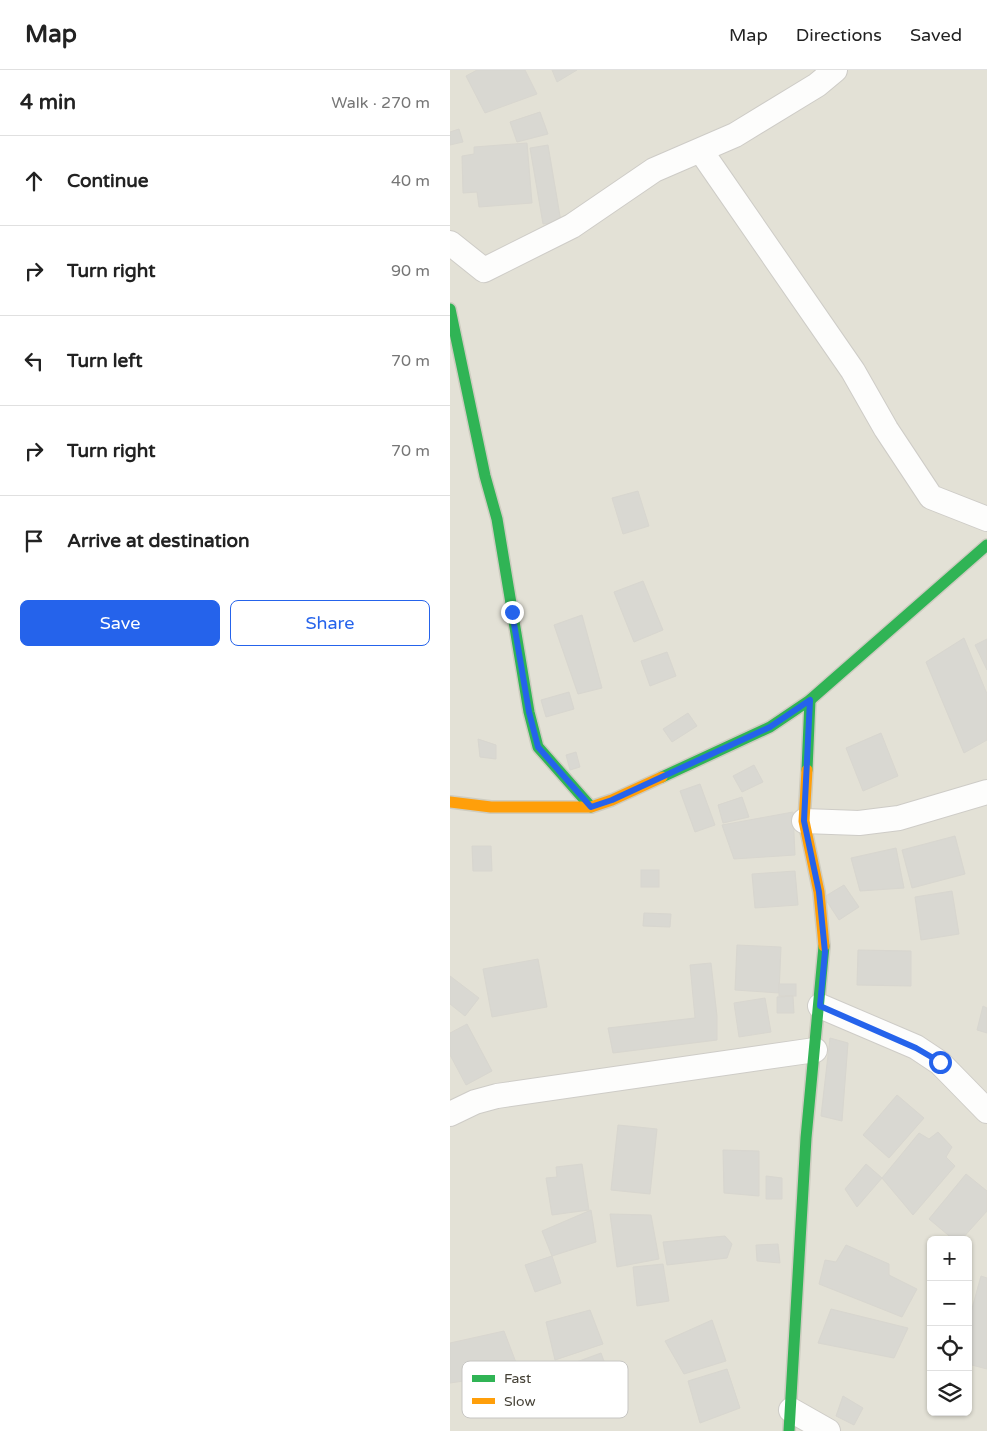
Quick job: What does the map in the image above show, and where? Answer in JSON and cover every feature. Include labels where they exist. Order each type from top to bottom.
[{"type":"street","points":[[450,243],[484,270],[572,226],[654,170],[735,135],[817,85],[835,70]]},
{"type":"street","points":[[701,150],[842,355],[886,429],[931,497],[987,519]]},
{"type":"street","points":[[450,309],[497,519],[529,712],[538,747],[591,807]]},
{"type":"street","points":[[450,802],[491,807],[591,807],[612,800],[770,727],[810,700],[987,545]]},
{"type":"street","points":[[810,700],[804,821],[819,892],[825,952],[806,1138],[790,1420],[828,1431]]},
{"type":"street","points":[[804,821],[859,823],[899,818],[987,792]]},
{"type":"street","points":[[820,1006],[924,1052],[940,1062],[987,1111]]},
{"type":"street","points":[[450,1114],[475,1102],[497,1096],[815,1050]]},
{"type":"shaded area","points":[[450,70],[987,70],[987,1431],[450,1431]]},
{"type":"building","points":[[477,70],[525,70],[537,94],[485,113],[466,76]]},
{"type":"building","points":[[552,70],[577,70],[557,82]]},
{"type":"building","points":[[540,112],[548,134],[517,142],[510,122]]},
{"type":"building","points":[[459,129],[463,142],[450,145],[450,132]]},
{"type":"building","points":[[527,143],[532,203],[479,207],[477,192],[463,193],[462,156],[474,154],[474,147]]},
{"type":"building","points":[[548,145],[561,222],[543,224],[530,148]]},
{"type":"building","points":[[638,491],[649,526],[623,534],[612,498]]},
{"type":"building","points":[[643,581],[663,630],[634,642],[614,592]]},
{"type":"building","points":[[582,615],[602,688],[578,694],[554,625]]},
{"type":"building","points":[[964,638],[987,694],[987,740],[964,753],[926,662]]},
{"type":"building","points":[[987,639],[987,670],[975,645]]},
{"type":"building","points":[[667,652],[676,676],[650,686],[641,661]]},
{"type":"building","points":[[569,692],[574,709],[546,717],[541,700]]},
{"type":"building","points":[[688,713],[697,726],[672,742],[663,729]]},
{"type":"building","points":[[881,733],[898,776],[863,791],[846,748]]},
{"type":"building","points":[[478,739],[496,745],[496,759],[480,757]]},
{"type":"building","points":[[576,752],[580,767],[570,770],[566,755]]},
{"type":"building","points":[[754,765],[763,782],[742,792],[733,776]]},
{"type":"building","points":[[700,784],[715,825],[695,832],[680,791]]},
{"type":"building","points":[[742,797],[749,817],[723,823],[718,805]]},
{"type":"building","points":[[793,812],[795,855],[734,859],[722,825]]},
{"type":"building","points":[[955,836],[965,874],[912,888],[902,850]]},
{"type":"building","points":[[472,846],[491,846],[492,871],[473,871]]},
{"type":"building","points":[[896,848],[904,888],[860,891],[851,858]]},
{"type":"building","points":[[641,870],[659,870],[659,887],[641,887]]},
{"type":"building","points":[[795,871],[798,905],[755,908],[752,874]]},
{"type":"building","points":[[844,885],[859,907],[839,920],[824,897]]},
{"type":"building","points":[[952,891],[959,934],[921,940],[915,897]]},
{"type":"building","points":[[644,913],[671,914],[670,927],[643,926]]},
{"type":"building","points":[[737,945],[781,947],[779,993],[735,990]]},
{"type":"building","points":[[858,950],[911,951],[911,986],[857,985]]},
{"type":"building","points":[[538,959],[547,1007],[492,1017],[483,969]]},
{"type":"building","points":[[711,963],[717,1016],[717,1040],[613,1053],[608,1028],[695,1018],[690,965]]},
{"type":"building","points":[[450,976],[479,998],[465,1016],[450,1004]]},
{"type":"building","points":[[779,984],[796,984],[796,996],[779,996]]},
{"type":"building","points":[[793,996],[794,1013],[777,1013],[777,997]]},
{"type":"building","points":[[765,998],[771,1032],[739,1037],[734,1003]]},
{"type":"building","points":[[983,1006],[987,1008],[987,1033],[977,1030]]},
{"type":"building","points":[[467,1024],[492,1071],[466,1085],[450,1055],[450,1033]]},
{"type":"building","points":[[830,1038],[848,1043],[842,1121],[821,1116]]},
{"type":"building","points":[[897,1095],[924,1118],[889,1158],[863,1135]]},
{"type":"building","points":[[618,1125],[657,1129],[650,1194],[611,1190]]},
{"type":"building","points":[[938,1132],[952,1147],[946,1157],[955,1166],[913,1215],[882,1178],[919,1133],[929,1139]]},
{"type":"building","points":[[723,1150],[759,1151],[759,1196],[724,1193]]},
{"type":"building","points":[[582,1164],[589,1210],[552,1215],[546,1178],[557,1177],[556,1167]]},
{"type":"building","points":[[866,1164],[882,1178],[857,1207],[845,1189]]},
{"type":"building","points":[[966,1174],[987,1191],[987,1211],[965,1236],[949,1236],[929,1219]]},
{"type":"building","points":[[766,1176],[782,1178],[782,1199],[766,1199]]},
{"type":"building","points":[[591,1210],[596,1242],[552,1256],[542,1231]]},
{"type":"building","points":[[610,1214],[651,1215],[659,1259],[617,1267]]},
{"type":"building","points":[[725,1236],[732,1244],[727,1258],[667,1265],[663,1242]]},
{"type":"building","points":[[778,1244],[780,1263],[757,1261],[756,1245]]},
{"type":"building","points":[[846,1245],[889,1264],[889,1275],[917,1289],[902,1317],[819,1284],[825,1260],[836,1262]]},
{"type":"building","points":[[552,1256],[561,1283],[535,1292],[525,1265]]},
{"type":"building","points":[[663,1264],[669,1301],[637,1306],[633,1267]]},
{"type":"building","points":[[981,1276],[987,1278],[987,1369],[972,1365],[972,1309]]},
{"type":"building","points":[[831,1309],[908,1328],[894,1358],[818,1343]]},
{"type":"building","points":[[590,1310],[603,1344],[555,1360],[546,1322]]},
{"type":"building","points":[[712,1320],[726,1361],[684,1374],[665,1341]]},
{"type":"building","points":[[504,1331],[515,1361],[462,1361],[462,1381],[450,1383],[450,1343]]},
{"type":"building","points":[[601,1353],[604,1361],[579,1361]]},
{"type":"building","points":[[727,1369],[740,1408],[700,1423],[688,1381]]},
{"type":"building","points":[[843,1396],[863,1408],[854,1425],[836,1416]]},
{"type":"traffic: fast","points":[[450,309],[485,476],[497,519],[529,712],[538,747],[591,807]]},
{"type":"traffic: fast","points":[[662,777],[770,727],[810,700],[987,545]]},
{"type":"traffic: fast","points":[[807,770],[810,700]]},
{"type":"traffic: fast","points":[[789,1431],[806,1138],[824,946]]},
{"type":"traffic: slow","points":[[807,770],[804,821],[819,892],[824,946]]},
{"type":"traffic: slow","points":[[450,802],[491,807],[591,807],[612,800],[662,777]]},
{"type":"route","points":[[512,612],[529,712],[538,747],[591,807],[612,800],[770,727],[810,700],[804,821],[819,892],[825,952],[820,1006],[916,1048],[940,1062]]}]
